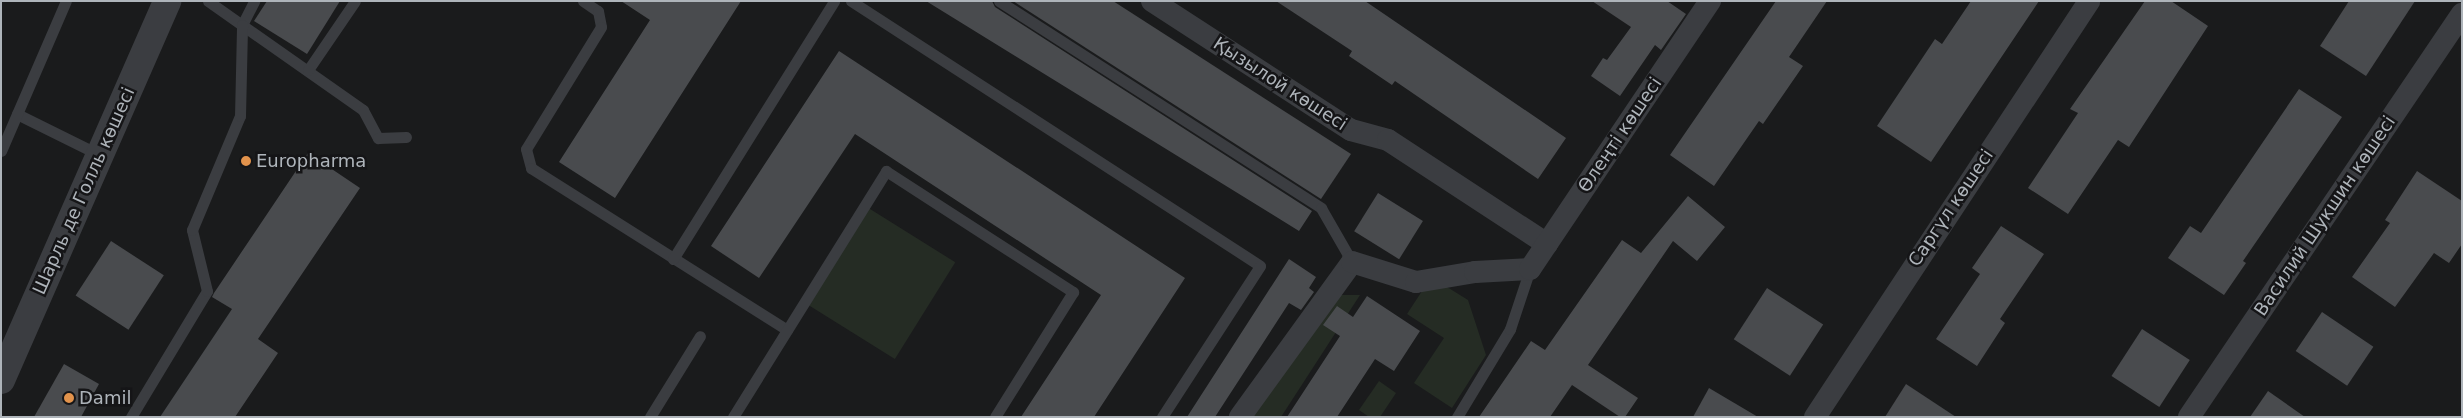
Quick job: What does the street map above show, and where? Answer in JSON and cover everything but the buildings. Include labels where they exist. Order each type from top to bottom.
[{"type":"street","name":"Шарль де Голль көшесі","points":[[1,380],[8,342],[100,155],[167,1]]},
{"type":"street","name":"Қызылой көшесі","points":[[1152,1],[1351,130],[1388,140],[1547,244]]},
{"type":"street","name":"Өлеңті көшесі","points":[[1530,269],[1710,1]]},
{"type":"street","name":"Саргүл көшесі","points":[[1815,417],[2089,1]]},
{"type":"street","name":"Василий Шукшин көшесі","points":[[2189,417],[2462,14]]},
{"type":"street","points":[[1240,417],[1352,262],[1416,282],[1475,272],[1530,269]]},
{"type":"lane","points":[[1,151],[66,1]]},
{"type":"lane","points":[[208,1],[363,110],[378,138],[406,137]]},
{"type":"lane","points":[[132,417],[207,291],[192,230],[240,116],[242,26],[254,1]]},
{"type":"lane","points":[[308,70],[355,1]]},
{"type":"lane","points":[[583,1],[598,11],[601,27],[526,149],[531,168],[787,330]]},
{"type":"lane","points":[[673,259],[834,1]]},
{"type":"lane","points":[[851,1],[1260,266],[1162,417]]},
{"type":"lane","points":[[999,1],[1321,208],[1352,262]]},
{"type":"lane","points":[[18,114],[100,155]]},
{"type":"lane","points":[[732,417],[886,171],[1073,292],[995,417]]},
{"type":"lane","points":[[1457,417],[1510,329],[1530,269]]},
{"type":"lane","points":[[650,417],[700,336]]},
{"type":"shaded area","points":[[862,204],[955,262],[895,359],[802,301]]},
{"type":"shaded area","points":[[1439,282],[1468,300],[1486,355],[1452,408],[1414,383],[1444,338],[1407,314],[1424,288]]},
{"type":"shaded area","points":[[1328,295],[1360,295],[1281,417],[1250,417]]},
{"type":"shaded area","points":[[1379,381],[1396,393],[1380,417],[1369,417],[1359,410]]},
{"type":"place","name":"Europharma","points":[[246,161]]},
{"type":"place","name":"Damil","points":[[69,398]]}]
